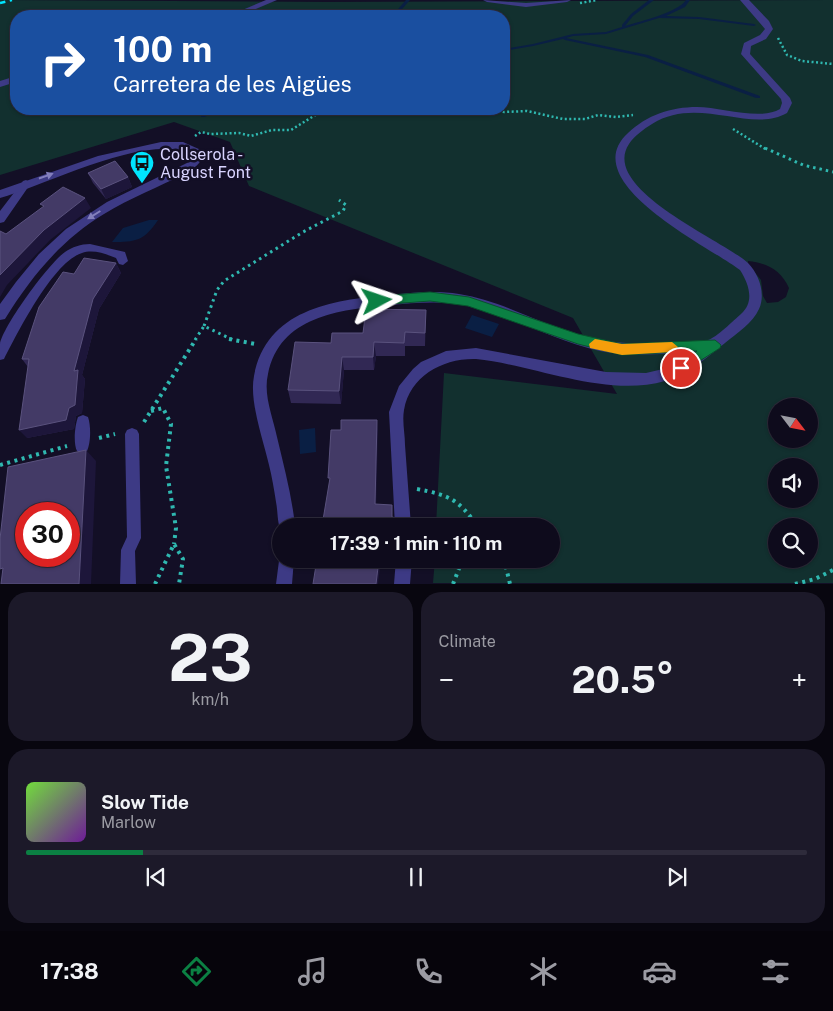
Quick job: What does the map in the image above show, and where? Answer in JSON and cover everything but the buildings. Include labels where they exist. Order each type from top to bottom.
[{"type":"street","points":[[247,10],[273,0]]},
{"type":"street","points":[[487,0],[526,5],[567,0]]},
{"type":"street","points":[[403,518],[396,412],[400,397],[407,384],[417,372],[444,357],[475,353],[595,376],[644,378],[676,371],[715,345],[753,311],[757,295],[750,276],[734,259],[645,199],[623,171],[619,154],[622,146],[631,135],[664,114],[686,109],[705,109],[768,117],[784,111],[786,108],[785,98],[745,54],[747,45],[768,34],[766,23],[745,1]]},
{"type":"street","points":[[0,194],[26,183],[138,149],[188,145],[197,152],[196,160],[193,164],[100,211],[69,233],[29,276],[0,315]]},
{"type":"street","points":[[286,518],[279,475],[260,394],[260,376],[270,347],[282,332],[297,320],[332,307],[430,296],[469,301],[578,339],[614,348],[645,350],[715,345]]},
{"type":"street","points":[[284,584],[285,568]]},
{"type":"street","points":[[402,584],[403,568]]},
{"type":"lane","points":[[0,219],[26,183]]},
{"type":"lane","points":[[0,355],[16,322],[59,263],[69,254],[80,249],[100,249],[121,255],[122,261]]},
{"type":"lane","points":[[82,447],[83,421]]},
{"type":"lane","points":[[127,434],[134,538],[128,550],[128,584]]},
{"type":"path","points":[[768,34],[778,39],[787,55],[802,61],[833,64]]},
{"type":"path","points":[[705,109],[727,126],[771,152],[803,164],[833,172]]},
{"type":"path","points":[[510,112],[527,111],[563,119],[585,118],[598,115],[616,117],[636,115]]},
{"type":"path","points":[[188,145],[201,132],[210,134],[239,133],[251,136],[272,130],[292,130],[315,115]]},
{"type":"path","points":[[95,439],[127,434],[139,430],[204,326],[218,290],[224,281],[296,236],[343,211],[346,205],[340,200]]},
{"type":"path","points":[[204,326],[231,340],[270,347]]},
{"type":"path","points":[[150,411],[163,408],[171,424],[166,466],[176,528],[174,544],[155,584]]},
{"type":"path","points":[[0,465],[63,447]]},
{"type":"path","points":[[402,484],[428,493],[446,494],[464,507],[471,518]]},
{"type":"path","points":[[174,544],[183,558],[179,584]]},
{"type":"path","points":[[453,584],[459,568]]},
{"type":"path","points":[[506,568],[510,584]]},
{"type":"path","points":[[795,584],[815,579],[833,570]]},
{"type":"green space","points":[[0,0],[327,2],[833,0],[833,583],[433,583],[434,568],[560,568],[560,518],[436,518],[444,373],[617,394],[573,318],[249,186],[230,142],[174,122],[0,175]],"holes":[[[748,261],[761,264],[778,272],[789,288],[786,297],[778,302],[767,303],[763,296],[761,280],[748,264]]]},
{"type":"water","points":[[149,220],[158,220],[139,239],[127,242],[112,242],[123,228]]},
{"type":"water","points":[[472,315],[499,324],[492,337],[465,328]]},
{"type":"water","points":[[315,428],[316,452],[300,454],[299,430]]},
{"type":"waterway","points":[[399,10],[408,0]]},
{"type":"waterway","points":[[623,26],[632,15],[652,0]]},
{"type":"waterway","points":[[662,16],[684,6],[688,0]]},
{"type":"waterway","points":[[510,49],[573,35],[606,33],[659,17],[699,18],[754,25]]},
{"type":"waterway","points":[[565,39],[646,56],[758,97]]},
{"type":"railway","points":[[0,3],[12,0]]},
{"type":"slow traffic","points":[[595,344],[622,350],[672,347]]},
{"type":"place","name":"Collserola - August Font","points":[[142,184]]},
{"type":"route","points":[[377,301],[430,296],[449,297],[496,309],[599,346],[622,350],[715,345],[681,368]]}]
